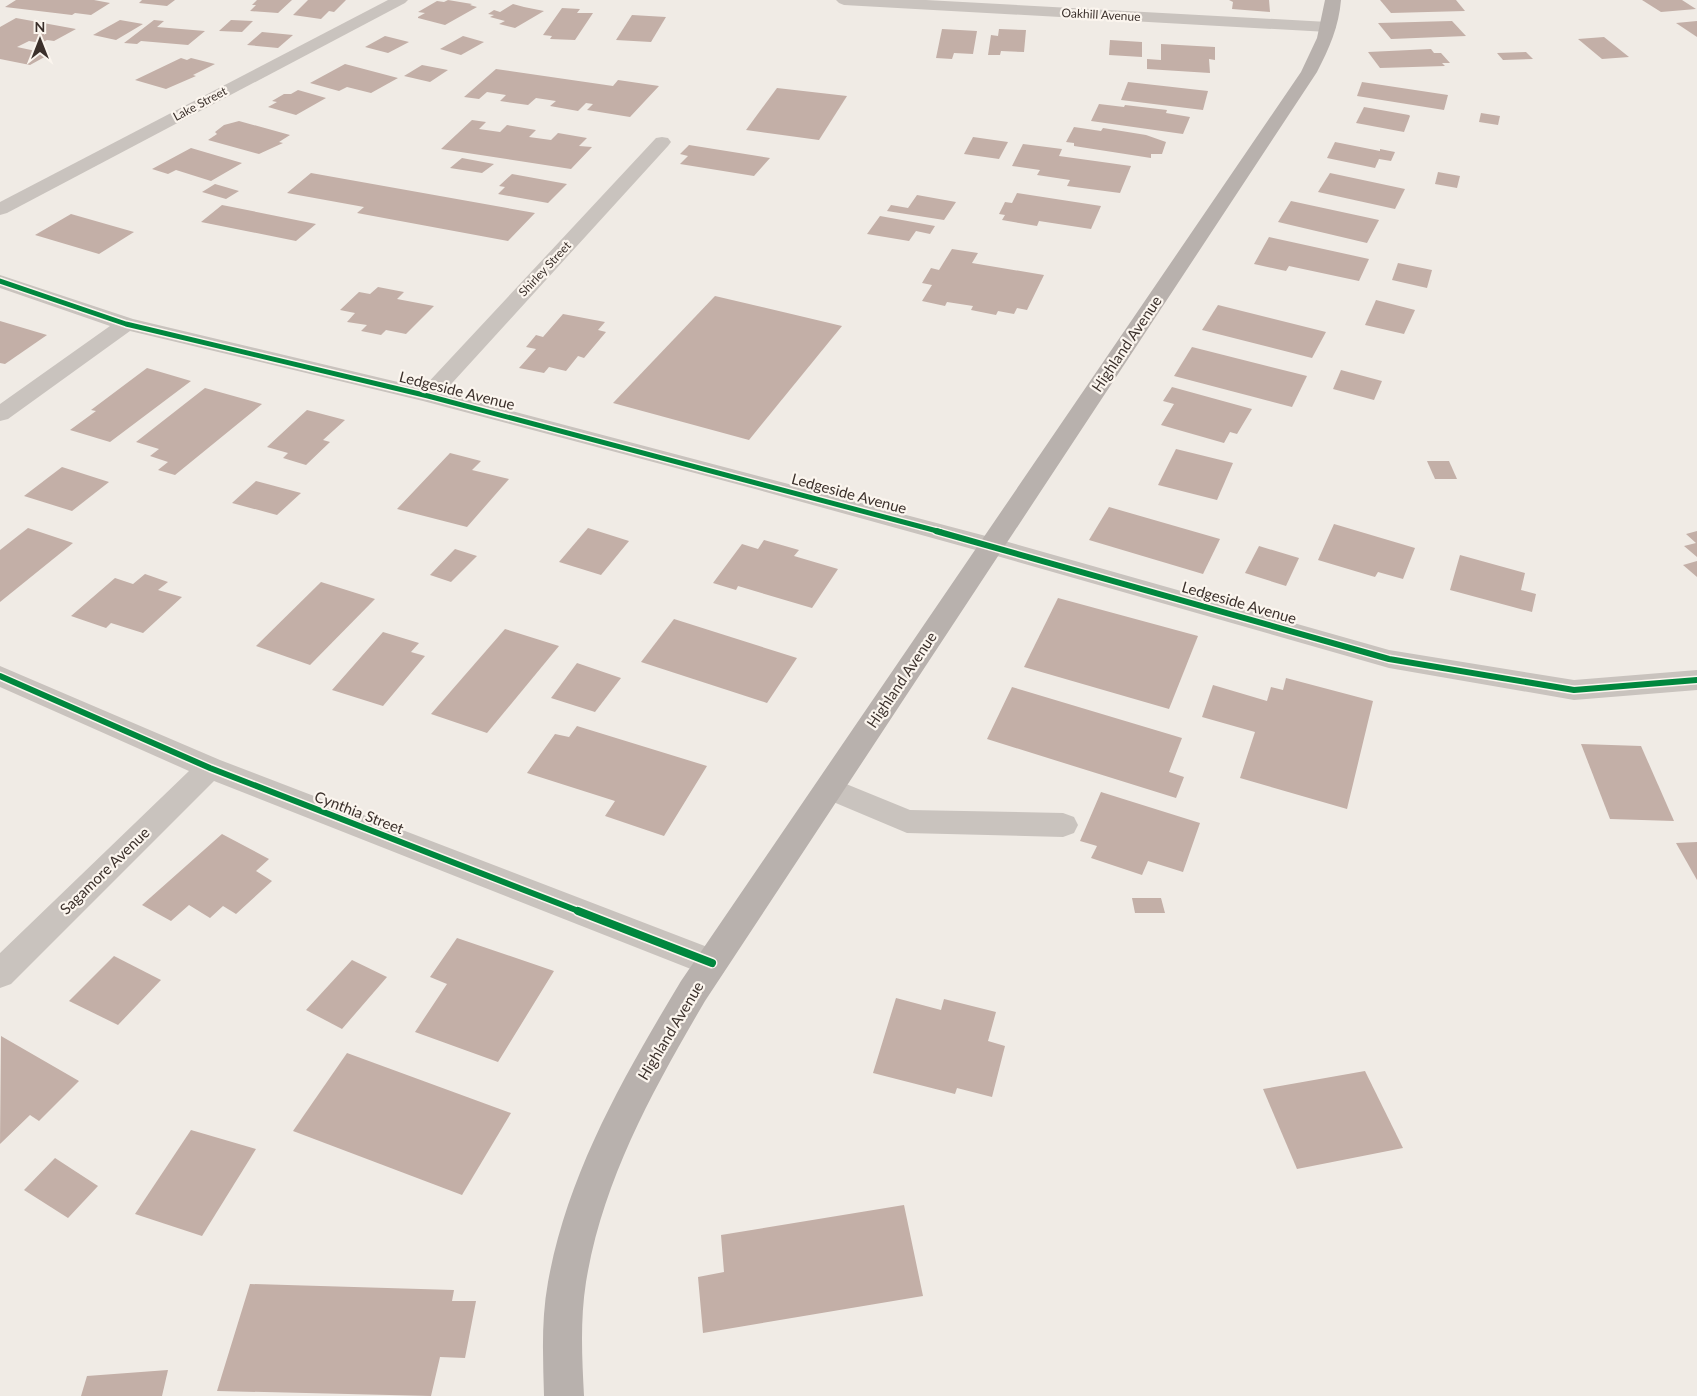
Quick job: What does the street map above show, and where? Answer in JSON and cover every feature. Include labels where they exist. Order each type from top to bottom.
[{"type":"main road","name":"Highland Avenue","points":[[564,1396],[562,1345],[567,1278],[574,1244],[592,1185],[615,1129],[652,1060],[712,963],[1309,72],[1318,56],[1328,27],[1332,0]]},
{"type":"street","name":"Lake Street","points":[[0,209],[400,0]]},
{"type":"street","name":"Oakhill Avenue","points":[[844,0],[1328,27]]},
{"type":"street","name":"Shirley Street","points":[[428,396],[662,142]]},
{"type":"street","name":"Ledgeside Avenue","points":[[0,281],[126,324],[428,396],[992,546],[1389,659],[1574,690],[1697,680]]},
{"type":"street","points":[[0,414],[126,324]]},
{"type":"street","name":"Cynthia Street","points":[[0,676],[210,768],[712,963]]},
{"type":"street","name":"Sagamore Avenue","points":[[0,974],[210,768]]},
{"type":"street","points":[[829,788],[907,820],[1063,825]]},
{"type":"building","points":[[16,0],[94,0],[110,3],[91,15],[75,13],[72,15],[5,7]]},
{"type":"building","points":[[142,0],[175,0],[167,6],[139,3]]},
{"type":"building","points":[[257,0],[292,0],[278,13],[250,11],[256,5],[252,5]]},
{"type":"building","points":[[308,0],[346,0],[334,12],[329,11],[321,19],[293,15]]},
{"type":"building","points":[[448,0],[472,4],[470,5],[477,7],[445,25],[418,18],[425,13],[418,12],[437,1],[444,2]]},
{"type":"building","points":[[1229,0],[1269,0],[1270,12],[1232,9],[1233,2]]},
{"type":"building","points":[[1380,0],[1456,0],[1465,11],[1391,13]]},
{"type":"building","points":[[1642,0],[1682,0],[1696,9],[1661,12]]},
{"type":"building","points":[[513,4],[544,11],[515,28],[499,24],[505,21],[490,17],[494,15],[488,14],[494,10],[500,12]]},
{"type":"building","points":[[562,8],[580,9],[577,13],[593,13],[575,40],[550,39],[552,36],[543,35]]},
{"type":"building","points":[[632,15],[666,17],[651,42],[616,40]]},
{"type":"building","points":[[16,18],[76,29],[54,41],[47,40],[41,43],[29,41],[17,47],[50,54],[30,65],[0,59],[0,27]]},
{"type":"building","points":[[120,20],[143,24],[116,40],[93,35]]},
{"type":"building","points":[[154,20],[164,21],[157,27],[205,31],[188,45],[141,41],[137,44],[124,43]]},
{"type":"building","points":[[231,20],[253,21],[242,32],[219,31]]},
{"type":"building","points":[[1452,21],[1466,36],[1391,39],[1378,23]]},
{"type":"building","points":[[1697,21],[1697,37],[1676,23]]},
{"type":"building","points":[[942,29],[977,31],[973,54],[954,53],[952,59],[936,58]]},
{"type":"building","points":[[999,29],[1026,30],[1024,52],[1001,51],[1000,55],[988,55],[991,35],[998,36]]},
{"type":"building","points":[[262,32],[293,35],[278,48],[247,45]]},
{"type":"building","points":[[385,36],[409,42],[388,53],[365,47]]},
{"type":"building","points":[[463,36],[484,42],[461,55],[440,49]]},
{"type":"building","points":[[1604,37],[1629,57],[1602,59],[1578,39]]},
{"type":"building","points":[[1110,40],[1142,42],[1142,57],[1109,55]]},
{"type":"building","points":[[1161,44],[1215,47],[1215,60],[1209,59],[1210,73],[1147,69],[1147,59],[1161,60]]},
{"type":"building","points":[[1431,49],[1434,53],[1441,53],[1450,63],[1442,63],[1445,66],[1380,68],[1368,52]]},
{"type":"building","points":[[1526,52],[1533,59],[1503,60],[1497,53]]},
{"type":"building","points":[[181,58],[187,60],[191,58],[215,64],[193,75],[196,76],[166,89],[135,80]]},
{"type":"building","points":[[345,64],[398,78],[371,93],[347,87],[339,91],[310,83]]},
{"type":"building","points":[[422,65],[448,70],[430,82],[404,76]]},
{"type":"building","points":[[496,69],[613,86],[618,80],[659,86],[630,117],[587,110],[593,104],[586,103],[578,111],[550,106],[556,101],[536,98],[528,105],[500,101],[506,95],[487,92],[479,99],[464,97]]},
{"type":"building","points":[[1128,82],[1208,91],[1203,110],[1121,100]]},
{"type":"building","points":[[1362,82],[1448,95],[1444,110],[1357,96]]},
{"type":"building","points":[[777,88],[847,96],[819,140],[746,130]]},
{"type":"building","points":[[298,90],[326,98],[296,115],[268,107],[277,102],[272,101],[284,94],[291,94]]},
{"type":"building","points":[[1099,104],[1167,110],[1166,113],[1190,117],[1183,134],[1091,121]]},
{"type":"building","points":[[1364,107],[1409,115],[1404,132],[1356,123]]},
{"type":"building","points":[[1481,113],[1500,116],[1498,125],[1479,122]]},
{"type":"building","points":[[472,120],[486,122],[479,129],[500,132],[507,125],[536,130],[529,137],[551,140],[558,133],[587,138],[579,146],[592,147],[571,169],[441,149]]},
{"type":"building","points":[[239,121],[290,135],[279,142],[283,143],[259,154],[208,140],[217,134],[215,132],[224,125]]},
{"type":"building","points":[[1074,127],[1101,131],[1103,128],[1146,135],[1166,142],[1162,154],[1151,154],[1151,158],[1074,146],[1074,143],[1066,142]]},
{"type":"building","points":[[973,137],[1008,142],[999,159],[964,154]]},
{"type":"building","points":[[1335,142],[1395,152],[1391,161],[1379,159],[1375,168],[1327,158]]},
{"type":"building","points":[[1023,144],[1062,149],[1059,156],[1131,166],[1120,193],[1067,186],[1070,180],[1037,175],[1040,170],[1012,166]]},
{"type":"building","points":[[689,145],[770,158],[754,176],[680,164],[688,156],[680,154]]},
{"type":"building","points":[[191,148],[242,163],[211,181],[176,170],[168,174],[152,169]]},
{"type":"building","points":[[462,158],[494,164],[482,173],[450,168]]},
{"type":"building","points":[[1438,172],[1460,176],[1457,188],[1435,184]]},
{"type":"building","points":[[311,173],[535,213],[508,241],[357,213],[364,207],[287,193]]},
{"type":"building","points":[[1330,173],[1405,189],[1395,209],[1318,192]]},
{"type":"building","points":[[512,174],[567,184],[548,203],[498,194],[505,187],[499,186]]},
{"type":"building","points":[[215,184],[239,191],[226,199],[202,192]]},
{"type":"building","points":[[1017,193],[1101,206],[1091,229],[1039,221],[1037,226],[1002,220],[1005,215],[999,214],[1005,202],[1012,203]]},
{"type":"building","points":[[917,195],[956,202],[944,220],[887,211],[891,205],[908,208]]},
{"type":"building","points":[[1291,201],[1379,220],[1367,243],[1278,222]]},
{"type":"building","points":[[222,205],[316,224],[296,241],[201,222]]},
{"type":"building","points":[[71,214],[134,232],[99,254],[35,235]]},
{"type":"building","points":[[880,216],[935,226],[930,234],[916,231],[909,241],[867,234]]},
{"type":"building","points":[[1269,237],[1369,259],[1359,281],[1289,266],[1286,271],[1254,264]]},
{"type":"building","points":[[952,249],[978,253],[972,263],[1044,275],[1027,310],[1017,308],[1014,314],[998,311],[996,315],[971,310],[973,306],[947,302],[945,306],[922,301],[932,285],[922,283],[931,268],[939,270]]},
{"type":"building","points":[[1398,263],[1432,270],[1427,288],[1392,280]]},
{"type":"building","points":[[378,287],[404,292],[397,299],[434,306],[406,334],[386,330],[381,335],[361,331],[367,325],[347,322],[355,313],[340,310],[359,292],[370,294]]},
{"type":"building","points":[[715,296],[842,326],[749,440],[613,403]]},
{"type":"building","points":[[1376,300],[1415,310],[1404,334],[1365,325]]},
{"type":"building","points":[[1218,305],[1326,332],[1312,358],[1202,330]]},
{"type":"building","points":[[563,314],[605,322],[598,330],[606,332],[584,358],[578,356],[566,371],[549,367],[544,373],[519,368],[536,349],[526,347],[536,335],[543,337]]},
{"type":"building","points":[[0,321],[47,335],[5,364],[0,363]]},
{"type":"building","points":[[1192,347],[1307,376],[1292,407],[1174,376]]},
{"type":"building","points":[[147,368],[191,381],[110,442],[70,430],[96,411],[91,410]]},
{"type":"building","points":[[1341,370],[1382,381],[1374,400],[1333,389]]},
{"type":"building","points":[[1172,387],[1252,409],[1237,434],[1230,432],[1224,443],[1161,425],[1174,404],[1163,401]]},
{"type":"building","points":[[205,388],[262,404],[175,475],[158,470],[168,462],[150,456],[159,449],[136,442]]},
{"type":"building","points":[[307,410],[345,420],[323,440],[330,442],[306,465],[283,458],[288,453],[267,447]]},
{"type":"building","points":[[1176,449],[1233,463],[1217,500],[1158,485]]},
{"type":"building","points":[[450,453],[481,461],[472,470],[509,479],[467,527],[397,509]]},
{"type":"building","points":[[1427,461],[1449,461],[1457,479],[1435,479]]},
{"type":"building","points":[[62,467],[109,482],[72,511],[24,496]]},
{"type":"building","points":[[256,481],[301,493],[277,515],[232,503]]},
{"type":"building","points":[[1109,507],[1220,539],[1203,574],[1089,540]]},
{"type":"building","points":[[1334,524],[1415,548],[1403,579],[1378,572],[1375,577],[1318,560]]},
{"type":"building","points":[[28,528],[73,543],[0,602],[0,550]]},
{"type":"building","points":[[588,528],[629,541],[601,575],[559,562]]},
{"type":"building","points":[[1697,531],[1697,557],[1684,546],[1696,543],[1686,534]]},
{"type":"building","points":[[764,540],[799,550],[794,556],[838,569],[812,608],[738,586],[736,590],[713,583],[742,544],[758,549]]},
{"type":"building","points":[[1259,546],[1299,558],[1286,586],[1245,573]]},
{"type":"building","points":[[455,549],[477,556],[451,582],[430,575]]},
{"type":"building","points":[[1460,555],[1525,573],[1521,590],[1536,594],[1532,612],[1450,590]]},
{"type":"building","points":[[1697,561],[1697,577],[1683,565]]},
{"type":"building","points":[[145,574],[168,582],[158,590],[182,597],[143,633],[111,623],[106,628],[71,616],[115,578],[133,584]]},
{"type":"building","points":[[321,582],[375,599],[310,665],[256,646]]},
{"type":"building","points":[[1058,598],[1198,636],[1169,709],[1024,667]]},
{"type":"building","points":[[674,619],[797,658],[767,703],[641,662]]},
{"type":"building","points":[[505,629],[559,646],[487,733],[431,714]]},
{"type":"building","points":[[383,632],[419,643],[411,652],[425,656],[383,706],[332,690]]},
{"type":"building","points":[[577,663],[621,678],[595,712],[551,698]]},
{"type":"building","points":[[1286,678],[1373,701],[1347,809],[1240,778],[1255,732],[1202,717],[1213,685],[1267,701],[1271,687],[1283,690]]},
{"type":"building","points":[[1012,687],[1182,738],[1169,772],[1184,777],[1176,798],[987,739]]},
{"type":"building","points":[[577,726],[707,766],[664,836],[605,816],[615,801],[527,773],[555,734],[569,737]]},
{"type":"building","points":[[1581,744],[1641,746],[1674,821],[1610,819]]},
{"type":"building","points":[[1101,792],[1200,823],[1183,872],[1148,861],[1142,875],[1091,858],[1097,846],[1080,841]]},
{"type":"building","points":[[222,834],[269,859],[256,871],[272,881],[236,914],[223,906],[210,918],[189,905],[171,921],[142,905]]},
{"type":"building","points":[[1697,842],[1697,880],[1676,843]]},
{"type":"building","points":[[1132,898],[1161,898],[1165,913],[1135,913]]},
{"type":"building","points":[[457,938],[554,971],[498,1062],[415,1032],[447,984],[430,977]]},
{"type":"building","points":[[114,956],[161,980],[118,1025],[69,1001]]},
{"type":"building","points":[[352,960],[387,977],[342,1029],[306,1010]]},
{"type":"building","points":[[896,998],[941,1010],[944,999],[996,1012],[988,1041],[1005,1046],[992,1097],[957,1088],[955,1094],[873,1073]]},
{"type":"building","points":[[1,1036],[79,1081],[39,1121],[30,1115],[0,1144]]},
{"type":"building","points":[[347,1053],[511,1113],[462,1195],[293,1131]]},
{"type":"building","points":[[1365,1071],[1403,1148],[1297,1169],[1263,1089]]},
{"type":"building","points":[[191,1130],[256,1149],[202,1236],[135,1214]]},
{"type":"building","points":[[55,1158],[98,1186],[68,1218],[24,1190]]},
{"type":"building","points":[[904,1205],[923,1296],[703,1333],[698,1277],[724,1272],[721,1235]]},
{"type":"building","points":[[250,1284],[454,1290],[452,1301],[476,1301],[465,1358],[440,1357],[431,1396],[217,1391]]},
{"type":"building","points":[[168,1370],[162,1396],[81,1396],[87,1376]]},
{"type":"cycle path","points":[[0,281],[126,324],[428,396],[763,484],[992,546],[1389,659],[1574,690],[1697,680]]},
{"type":"cycle path","points":[[0,676],[210,768],[712,963]]}]
